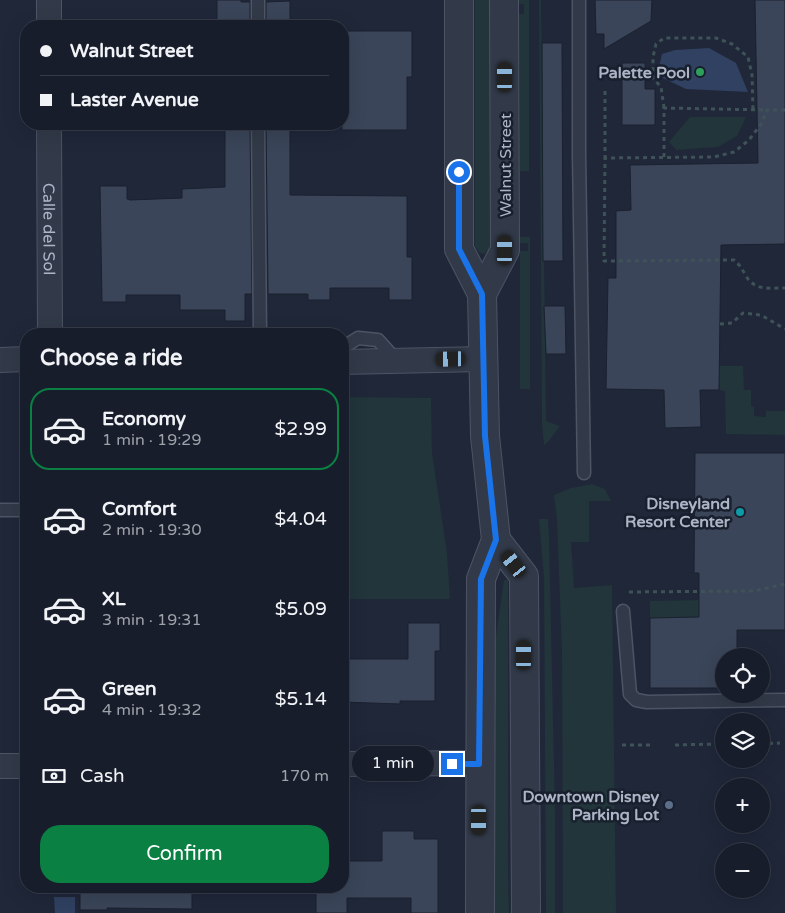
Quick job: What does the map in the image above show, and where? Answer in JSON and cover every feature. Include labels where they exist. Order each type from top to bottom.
[{"type":"street","points":[[49,0],[49,20]]},
{"type":"street","name":"Walnut Street","points":[[459,0],[459,249],[482,294],[485,436],[496,540],[481,579],[480,913]]},
{"type":"street","name":"Walnut Street","points":[[482,294],[505,250],[504,0]]},
{"type":"street","name":"Calle del Sol","points":[[49,130],[50,328]]},
{"type":"street","points":[[0,360],[20,359]]},
{"type":"street","points":[[349,362],[483,359]]},
{"type":"street","points":[[496,540],[524,576],[526,913]]},
{"type":"street","points":[[349,764],[479,764]]},
{"type":"street","points":[[0,766],[20,766]]},
{"type":"lane","points":[[258,0],[258,20]]},
{"type":"lane","points":[[579,0],[579,154],[584,473]]},
{"type":"lane","points":[[258,130],[260,328]]},
{"type":"lane","points":[[349,344],[358,338],[378,340],[396,360]]},
{"type":"lane","points":[[0,510],[20,510]]},
{"type":"lane","points":[[623,611],[630,694],[636,700],[647,702],[785,700]]},
{"type":"path","points":[[664,157],[664,108],[661,87],[653,78],[653,56],[656,44],[664,38],[716,38],[732,44],[748,57],[752,75],[753,110]]},
{"type":"path","points":[[604,91],[604,261],[734,260],[741,265],[754,287],[785,288]]},
{"type":"path","points":[[664,108],[785,110]]},
{"type":"path","points":[[604,158],[714,157],[734,152],[749,140],[761,124],[767,110]]},
{"type":"path","points":[[720,324],[732,323],[743,313],[761,315],[785,330]]},
{"type":"path","points":[[624,592],[754,591],[785,584]]},
{"type":"path","points":[[770,744],[780,743]]},
{"type":"path","points":[[675,745],[715,744]]},
{"type":"path","points":[[622,745],[654,745]]},
{"type":"green space","points":[[475,0],[490,0],[492,246],[490,250],[483,254],[475,246]]},
{"type":"green space","points":[[519,0],[529,0],[529,171],[520,171],[519,14],[524,14],[524,4],[519,4]]},
{"type":"green space","points":[[539,0],[541,0],[546,421],[560,426],[544,445],[542,425]]},
{"type":"green space","points":[[690,117],[746,117],[737,136],[718,147],[676,150],[669,142]]},
{"type":"green space","points":[[520,237],[530,237],[530,389],[520,389],[520,251],[528,251],[528,243],[520,243]]},
{"type":"green space","points":[[719,366],[743,366],[744,390],[751,390],[751,406],[754,407],[754,416],[766,417],[766,411],[785,411],[785,435],[726,434],[725,391],[719,390]]},
{"type":"green space","points":[[349,397],[431,398],[432,453],[447,553],[450,599],[349,599]]},
{"type":"green space","points":[[592,484],[605,489],[611,501],[589,501],[589,542],[571,542],[574,588],[612,585],[616,913],[563,913],[562,655],[557,520],[554,495],[571,488]]},
{"type":"green space","points":[[539,519],[548,519],[549,536],[555,809],[555,913],[546,913],[544,578]]},
{"type":"green space","points":[[504,580],[508,580],[509,913],[495,913],[494,650]]},
{"type":"green space","points":[[699,600],[699,617],[650,618],[650,601]]},
{"type":"water","name":"Palette Pool","points":[[709,48],[736,63],[748,92],[686,89],[663,78],[659,67],[662,54],[675,50]]},
{"type":"water","points":[[54,897],[75,897],[75,913],[55,913]]},
{"type":"building","points":[[217,0],[250,2],[250,20],[217,20]]},
{"type":"building","points":[[595,0],[652,0],[651,21],[604,49],[604,34],[596,34]]},
{"type":"building","points":[[755,0],[785,0],[785,244],[721,245],[719,390],[700,390],[701,427],[665,428],[664,390],[606,389],[608,278],[616,278],[616,211],[631,210],[630,165],[758,163]]},
{"type":"building","points":[[290,1],[290,20],[266,20],[266,2]]},
{"type":"building","points":[[349,31],[412,31],[412,77],[407,77],[407,130],[349,130]]},
{"type":"building","points":[[542,43],[562,43],[563,261],[543,261]]},
{"type":"building","points":[[622,63],[645,63],[645,89],[655,89],[655,125],[622,125]]},
{"type":"building","points":[[225,130],[250,130],[252,294],[245,294],[245,321],[225,321],[225,310],[180,310],[180,295],[126,295],[126,302],[102,302],[100,186],[127,186],[127,199],[130,200],[182,198],[182,189],[225,187]]},
{"type":"building","points":[[266,130],[290,130],[290,195],[407,196],[407,257],[412,257],[412,300],[389,300],[389,288],[330,288],[330,300],[308,300],[308,294],[268,294]]},
{"type":"building","points":[[544,306],[565,306],[566,354],[546,354]]},
{"type":"building","points":[[695,453],[785,453],[785,630],[737,630],[737,648],[715,648],[715,688],[650,688],[650,618],[699,617],[699,573],[694,573]]},
{"type":"building","points":[[408,623],[440,623],[440,651],[435,651],[435,701],[400,701],[400,704],[349,702],[349,659],[408,659]]},
{"type":"building","points":[[382,831],[414,831],[414,839],[438,839],[438,913],[411,913],[411,898],[347,898],[347,913],[316,913],[316,893],[349,893],[349,861],[382,861]]},
{"type":"building","points":[[80,893],[192,893],[192,909],[107,908],[107,910],[80,910]]},
{"type":"place","name":"Palette Pool","points":[[700,72]]},
{"type":"place","name":"Disneyland Resort Center","points":[[740,512]]},
{"type":"place","name":"Downtown Disney Parking Lot","points":[[669,805]]},
{"type":"route","points":[[452,764],[479,764],[481,579],[496,540],[485,436],[482,294],[459,249],[459,172]]}]
